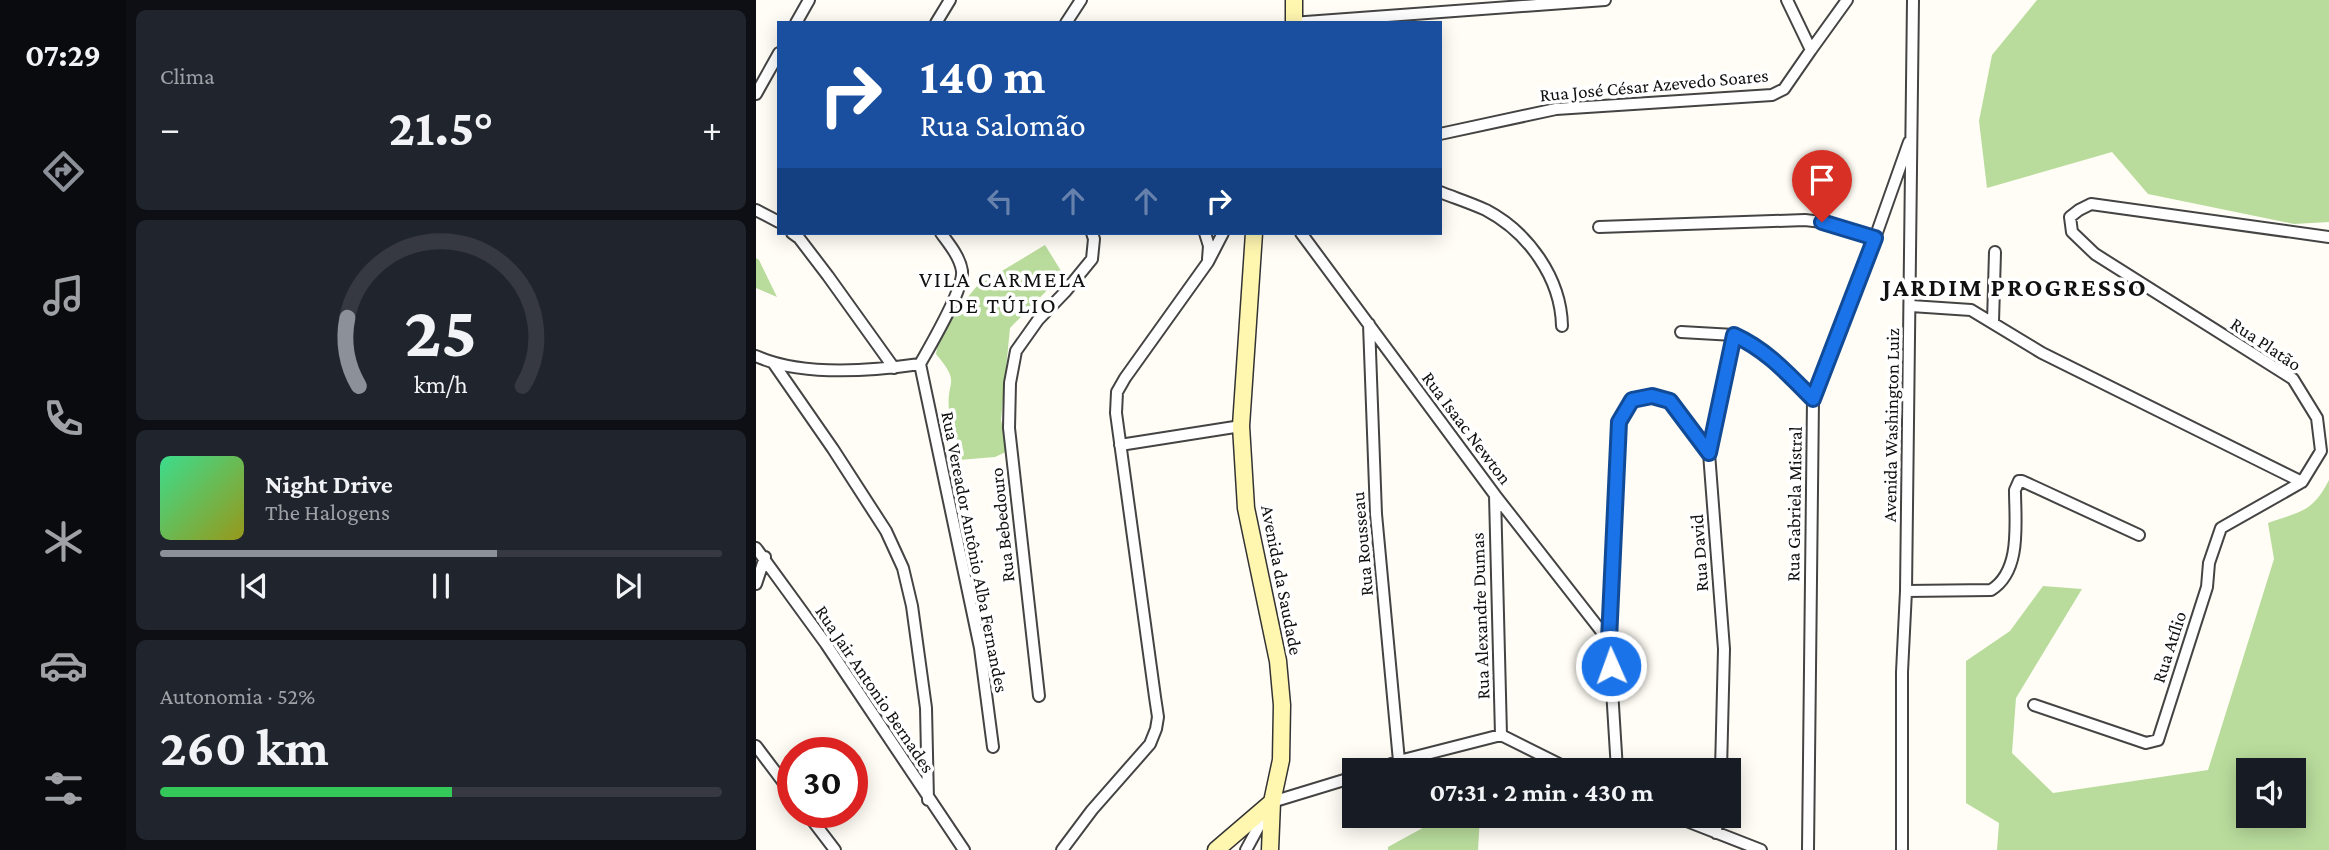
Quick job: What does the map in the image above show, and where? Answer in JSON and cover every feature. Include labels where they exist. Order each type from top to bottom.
[{"type":"main road","points":[[1293,21],[1294,0]]},
{"type":"main road","name":"Avenida da Saudade","points":[[1254,235],[1241,426],[1246,508],[1278,661],[1282,705],[1282,760],[1272,802],[1270,850]]},
{"type":"main road","points":[[1216,850],[1272,802]]},
{"type":"street","points":[[797,21],[809,0]]},
{"type":"street","points":[[937,21],[950,0]]},
{"type":"street","points":[[1067,21],[1081,0]]},
{"type":"street","points":[[1315,21],[1515,3],[1605,0]]},
{"type":"street","points":[[1787,0],[1811,50]]},
{"type":"street","name":"Rua José César Azevedo Soares","points":[[1442,134],[1556,109],[1772,95],[1784,89],[1847,0]]},
{"type":"street","name":"Avenida Washington Luiz","points":[[1902,850],[1902,672],[1911,306],[1913,0]]},
{"type":"street","points":[[756,94],[777,57]]},
{"type":"street","name":"Rua Gabriela Mistral","points":[[1808,850],[1813,399],[1912,134]]},
{"type":"street","points":[[1442,193],[1484,209],[1503,220],[1545,264],[1555,286],[1562,326]]},
{"type":"street","name":"Rua Platão","points":[[2302,482],[2320,451],[2317,418],[2292,379],[2095,254],[2072,232],[2070,217],[2091,204],[2329,237]]},
{"type":"street","points":[[756,210],[777,221]]},
{"type":"street","points":[[1599,227],[1805,220],[1822,222],[1875,238]]},
{"type":"street","points":[[794,235],[813,257],[894,368]]},
{"type":"street","points":[[756,356],[774,364],[855,372],[920,364],[960,287],[962,271],[955,252],[942,235]]},
{"type":"street","name":"Rua Bebedouro","points":[[1039,696],[1009,428],[1010,383],[1016,351],[1038,320],[1091,259],[1093,235]]},
{"type":"street","points":[[1206,235],[1209,246],[1208,262]]},
{"type":"street","points":[[1062,850],[1092,810],[1150,744],[1158,717],[1120,445],[1116,413],[1117,392],[1208,262],[1222,235]]},
{"type":"street","name":"Rua Isaac Newton","points":[[1302,235],[1495,495],[1609,640]]},
{"type":"street","points":[[1993,322],[1995,252]]},
{"type":"street","points":[[1911,306],[1971,310],[2042,353],[2302,482]]},
{"type":"street","name":"Rua Rousseau","points":[[1369,324],[1376,514],[1399,758]]},
{"type":"street","points":[[1681,332],[1734,335],[1755,345],[1813,399]]},
{"type":"street","name":"Rua David","points":[[1721,758],[1724,649],[1709,453],[1734,335]]},
{"type":"street","points":[[774,364],[886,531],[903,568],[912,606],[926,708],[928,800]]},
{"type":"street","name":"Rua Vereador Antônio Alba Fernandes","points":[[920,364],[980,648],[993,747]]},
{"type":"street","points":[[1616,758],[1609,640],[1619,422],[1632,400],[1652,396],[1670,401],[1709,453]]},
{"type":"street","points":[[1120,445],[1241,426]]},
{"type":"street","points":[[1906,591],[1991,590],[2003,583],[2010,569],[2013,552],[2015,489],[2018,481],[2139,535]]},
{"type":"street","name":"Rua Atílio","points":[[2034,705],[2146,743],[2158,740],[2207,587],[2209,563],[2221,528],[2302,482]]},
{"type":"street","name":"Rua Alexandre Dumas","points":[[1495,495],[1501,735]]},
{"type":"street","name":"Rua Jair Antonio Bernades","points":[[756,548],[826,644],[964,850]]},
{"type":"street","points":[[756,584],[765,557]]},
{"type":"street","points":[[1411,758],[1501,735],[1548,758]]},
{"type":"street","points":[[756,746],[777,774]]},
{"type":"street","points":[[1246,850],[1272,802],[1342,781]]},
{"type":"street","points":[[818,828],[835,850]]},
{"type":"street","points":[[1704,828],[1761,850]]},
{"type":"street","points":[[1716,828],[1716,833]]},
{"type":"green space","points":[[2037,0],[2329,0],[2329,222],[2294,224],[2148,194],[2112,152],[1987,188],[1979,121],[1992,55]]},
{"type":"green space","points":[[1045,245],[1063,274],[1010,328],[1001,420],[1008,451],[995,457],[959,460],[950,416],[951,377],[936,354],[940,331],[977,286]]},
{"type":"green space","points":[[756,258],[759,260],[777,297],[756,288]]},
{"type":"green space","points":[[2329,480],[2329,850],[1997,850],[1999,823],[1966,803],[1966,661],[2010,631],[2043,586],[2082,589],[2016,698],[2012,753],[2053,793],[2208,770],[2274,559],[2268,523],[2297,513],[2317,499]]},
{"type":"green space","points":[[1423,828],[1479,828],[1478,850],[1388,850],[1388,847]]},
{"type":"district","name":"JARDIM PROGRESSO","points":[[2015,287]]},
{"type":"district","name":"VILA CARMELA DE TÚLIO","points":[[1003,292]]},
{"type":"route","points":[[1611,666],[1609,640],[1619,422],[1632,400],[1652,396],[1670,401],[1709,453],[1734,335],[1755,345],[1772,358],[1813,399],[1875,238],[1822,222]]}]
